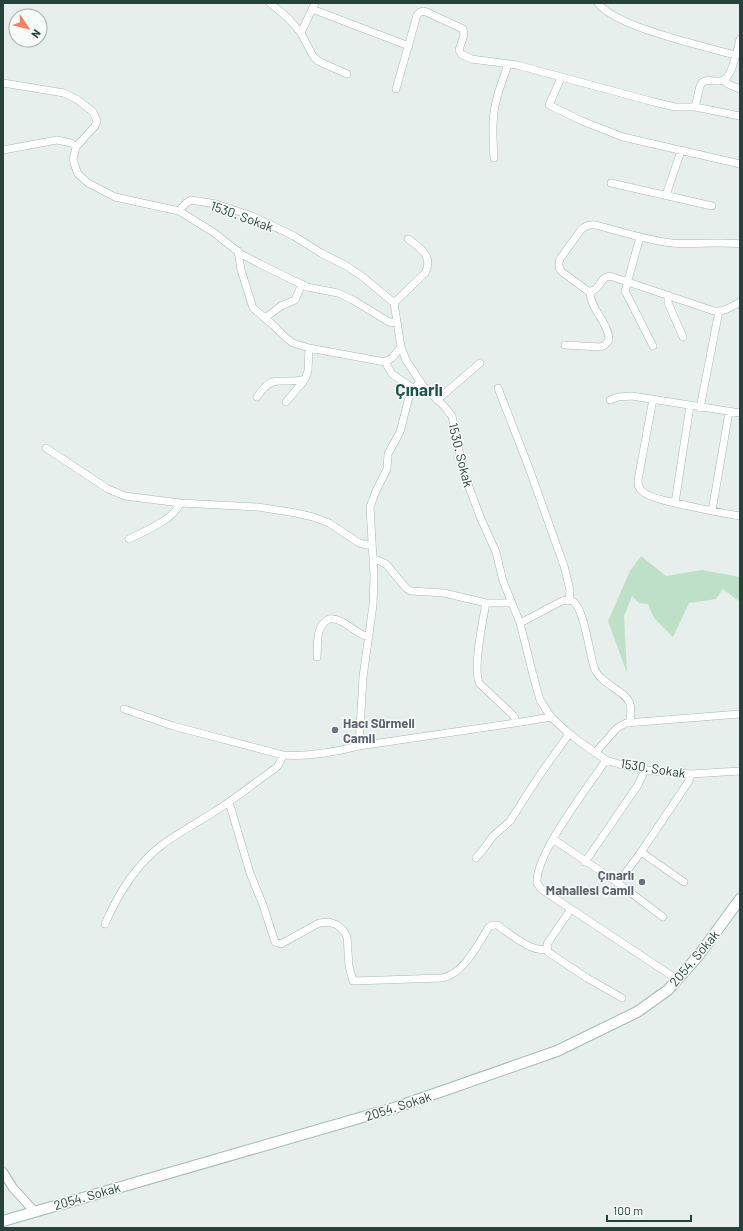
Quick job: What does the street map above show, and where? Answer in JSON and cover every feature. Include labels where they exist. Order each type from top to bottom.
[{"type":"main road","name":"2054. Sokak","points":[[3,1221],[394,1108],[557,1051],[637,1012],[668,990],[699,956],[740,899]]},
{"type":"street","points":[[270,3],[288,18],[301,33],[313,56],[318,61],[347,74]]},
{"type":"street","points":[[602,5],[624,20],[647,29],[735,55]]},
{"type":"street","points":[[301,33],[314,6],[408,46]]},
{"type":"street","points":[[396,89],[417,15],[424,11],[463,29],[464,35],[459,48],[460,52],[462,55],[471,59],[517,65],[561,78],[675,107],[695,108],[740,116]]},
{"type":"street","points":[[695,108],[702,83],[708,80],[717,82],[723,80],[730,74],[740,42]]},
{"type":"street","points":[[494,158],[494,112],[497,97],[508,64]]},
{"type":"street","points":[[561,78],[549,105],[615,134],[740,164]]},
{"type":"street","points":[[723,80],[740,89]]},
{"type":"street","points":[[3,83],[64,93],[90,109],[96,116],[97,121],[95,126],[76,147],[73,159],[78,174],[88,183],[115,197],[179,211],[260,264],[315,289],[338,293],[353,300],[389,322],[397,323]]},
{"type":"street","points":[[3,150],[57,140],[71,143],[76,147]]},
{"type":"street","points":[[666,195],[681,151]]},
{"type":"street","points":[[611,183],[712,206]]},
{"type":"street","name":"1530. Sokak","points":[[179,211],[191,200],[216,204],[252,216],[294,236],[321,253],[345,265],[363,277],[394,303],[401,347],[406,360],[420,381],[452,416],[464,474],[481,519],[496,552],[503,581],[520,623],[540,700],[551,717],[569,734],[606,760],[644,770],[691,774],[740,771]]},
{"type":"street","points":[[740,244],[670,243],[593,225],[586,226],[582,229],[560,259],[559,266],[562,272],[590,292],[596,290],[603,279],[610,276],[714,311],[726,310],[740,302]]},
{"type":"street","points":[[640,237],[625,288],[626,293],[653,346]]},
{"type":"street","points":[[394,303],[425,273],[428,267],[428,260],[424,252],[408,239]]},
{"type":"street","points":[[238,251],[241,270],[252,308],[293,343],[309,348],[385,362],[392,358],[401,347]]},
{"type":"street","points":[[265,318],[280,306],[295,300],[302,284]]},
{"type":"street","points":[[565,345],[600,347],[605,345],[608,340],[606,330],[590,298],[590,292]]},
{"type":"street","points":[[668,295],[668,303],[683,337]]},
{"type":"street","points":[[700,408],[719,311]]},
{"type":"street","points":[[286,402],[305,379],[308,371],[309,348]]},
{"type":"street","points":[[385,362],[392,374],[414,389]]},
{"type":"street","points":[[437,400],[480,363]]},
{"type":"street","points":[[256,397],[267,383],[277,380],[293,381],[305,379]]},
{"type":"street","points":[[359,746],[363,677],[373,605],[373,558],[370,507],[386,469],[388,454],[400,432],[409,397],[420,381]]},
{"type":"street","points":[[498,388],[529,468],[564,566],[570,590],[569,600]]},
{"type":"street","points":[[610,400],[625,396],[740,413]]},
{"type":"street","points":[[653,399],[638,485],[640,490],[654,497],[674,503],[740,516]]},
{"type":"street","points":[[674,503],[690,406]]},
{"type":"street","points":[[712,511],[729,412]]},
{"type":"street","points":[[46,448],[108,489],[125,496],[180,503],[258,507],[296,513],[330,523],[359,543],[367,545],[372,544]]},
{"type":"street","points":[[130,540],[175,512],[180,503]]},
{"type":"street","points":[[373,558],[386,564],[406,588],[411,591],[444,593],[486,603],[511,603]]},
{"type":"street","points":[[520,623],[562,600],[569,600],[574,603],[578,610],[596,673],[602,680],[626,698],[630,703],[630,723]]},
{"type":"street","points":[[486,603],[480,637],[477,678],[480,684],[513,715],[515,723]]},
{"type":"street","points":[[318,657],[318,636],[323,623],[329,619],[339,620],[359,634],[369,638]]},
{"type":"street","points":[[124,709],[173,726],[283,755],[293,756],[342,750],[359,746],[551,717]]},
{"type":"street","points":[[596,753],[617,728],[623,724],[740,714]]},
{"type":"street","points":[[476,858],[493,836],[510,821],[536,780],[569,734]]},
{"type":"street","points":[[106,924],[124,887],[150,855],[169,840],[229,802],[277,767],[283,755]]},
{"type":"street","points":[[606,760],[542,859],[538,872],[537,883],[541,889],[678,980]]},
{"type":"street","points":[[585,862],[638,785],[644,770]]},
{"type":"street","points":[[618,883],[689,782],[691,774]]},
{"type":"street","points":[[229,802],[248,866],[275,942],[281,944],[318,923],[329,922],[337,925],[344,931],[347,937],[349,966],[353,981],[442,978],[451,976],[461,968],[489,927],[493,925],[497,925],[532,948],[547,950]]},
{"type":"street","points":[[553,840],[618,883],[663,917]]},
{"type":"street","points":[[641,852],[684,882]]},
{"type":"street","points":[[571,909],[547,944],[547,950],[551,955],[622,998]]},
{"type":"street","points":[[3,1172],[13,1188],[34,1212]]},
{"type":"green space","points":[[641,556],[666,576],[702,570],[740,577],[740,602],[723,589],[716,599],[689,603],[673,637],[654,618],[648,604],[639,603],[632,596],[624,616],[627,673],[608,621],[630,571]]},
{"type":"place","name":"Hacı Sürmeli Camii","points":[[335,730]]},
{"type":"place","name":"Çınarlı Mahallesi Camii","points":[[642,882]]},
{"type":"district","name":"Çınarlı","points":[[419,389]]}]
